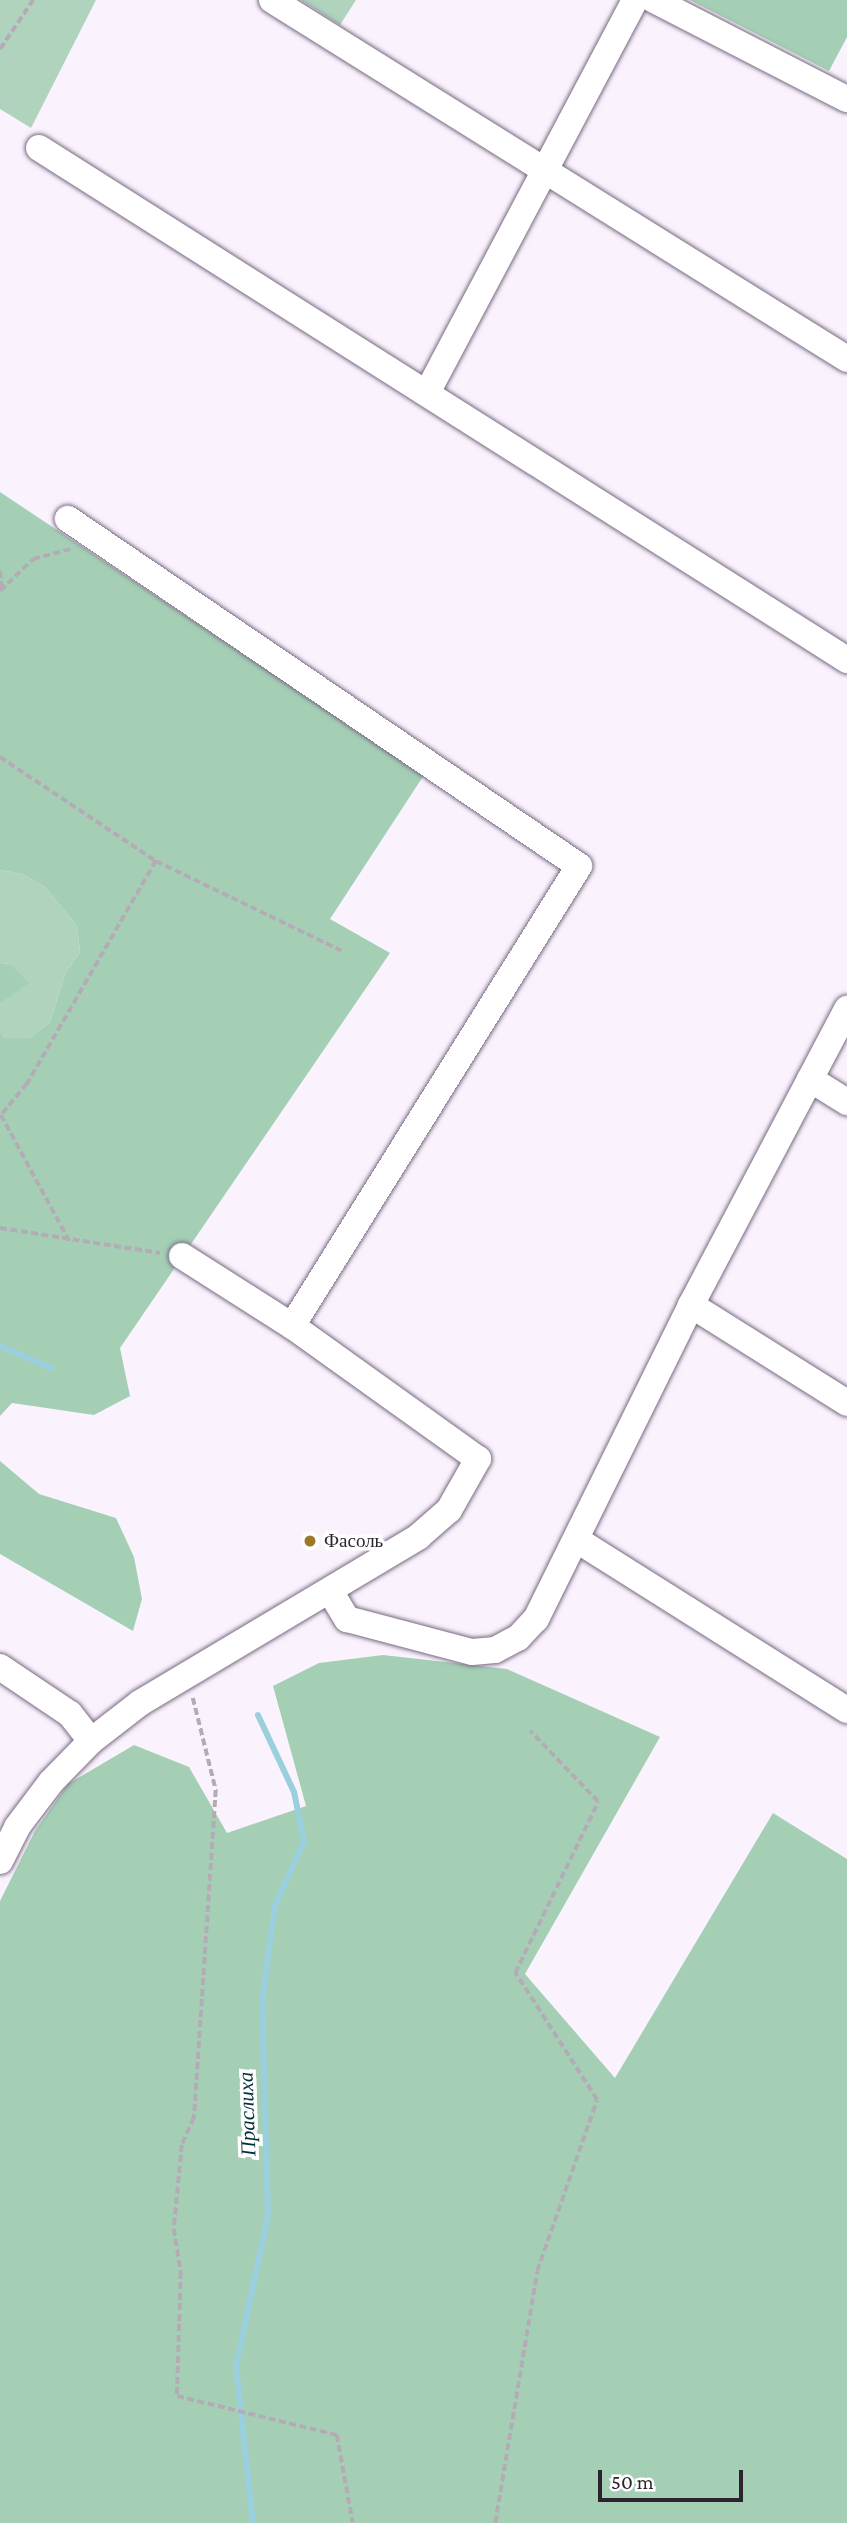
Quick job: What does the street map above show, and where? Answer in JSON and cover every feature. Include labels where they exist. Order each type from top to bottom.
[{"type":"street","points":[[272,0],[544,174],[847,359]]},
{"type":"street","points":[[428,391],[635,0]]},
{"type":"street","points":[[654,0],[847,99]]},
{"type":"street","points":[[39,148],[428,391],[847,660]]},
{"type":"street","points":[[68,519],[579,866],[292,1326]]},
{"type":"street","points":[[330,1591],[347,1619],[472,1652],[495,1650],[518,1638],[536,1619],[691,1305],[847,1009]]},
{"type":"street","points":[[810,1079],[847,1102]]},
{"type":"street","points":[[0,1861],[17,1827],[51,1782],[91,1741],[140,1703],[418,1537],[449,1510],[478,1460],[292,1326],[182,1256]]},
{"type":"street","points":[[691,1305],[847,1404]]},
{"type":"street","points":[[577,1540],[847,1710]]},
{"type":"street","points":[[0,1667],[70,1714],[91,1741]]},
{"type":"path","points":[[0,49],[33,0]]},
{"type":"path","points":[[1,590],[33,559],[83,545]]},
{"type":"path","points":[[0,571],[1,590]]},
{"type":"path","points":[[0,757],[156,861],[342,951]]},
{"type":"path","points":[[70,1242],[1,1116],[27,1084],[156,861]]},
{"type":"path","points":[[0,1228],[70,1242],[182,1256]]},
{"type":"path","points":[[188,1675],[216,1790],[194,2118],[182,2145],[174,2229],[181,2272],[177,2396],[337,2435],[352,2523]]},
{"type":"path","points":[[495,2523],[537,2271],[597,2100],[515,1973],[598,1802],[530,1731]]},
{"type":"green space","points":[[0,0],[96,0],[31,128],[0,109]]},
{"type":"green space","points":[[301,0],[356,0],[340,25]]},
{"type":"green space","points":[[690,0],[847,0],[847,37],[829,71]]},
{"type":"green space","points":[[0,492],[424,775],[330,919],[390,953],[120,1348],[130,1396],[94,1415],[12,1403],[0,1416],[0,1031],[5,1038],[30,1038],[50,1022],[65,974],[80,952],[77,926],[45,887],[22,874],[0,870]]},
{"type":"green space","points":[[0,870],[22,874],[45,887],[77,926],[80,952],[65,974],[50,1022],[30,1038],[5,1038],[0,1031],[0,1003],[6,996],[10,964],[0,963]]},
{"type":"green space","points":[[0,963],[10,964],[29,983],[0,1003]]},
{"type":"green space","points":[[0,1461],[39,1494],[116,1518],[134,1557],[142,1599],[133,1631],[0,1554]]},
{"type":"green space","points":[[383,1655],[507,1669],[660,1737],[525,1974],[615,2078],[773,1813],[847,1859],[847,2523],[0,2523],[0,1901],[35,1831],[68,1784],[134,1745],[189,1767],[227,1833],[306,1806],[273,1686],[319,1663]]},
{"type":"waterway","name":"Праслиха","points":[[0,1346],[51,1368]]},
{"type":"waterway","name":"Праслиха","points":[[253,2523],[236,2367],[268,2215],[262,2001],[275,1906],[304,1841],[294,1792],[258,1715]]},
{"type":"place","name":"Фасоль","points":[[310,1541]]}]
